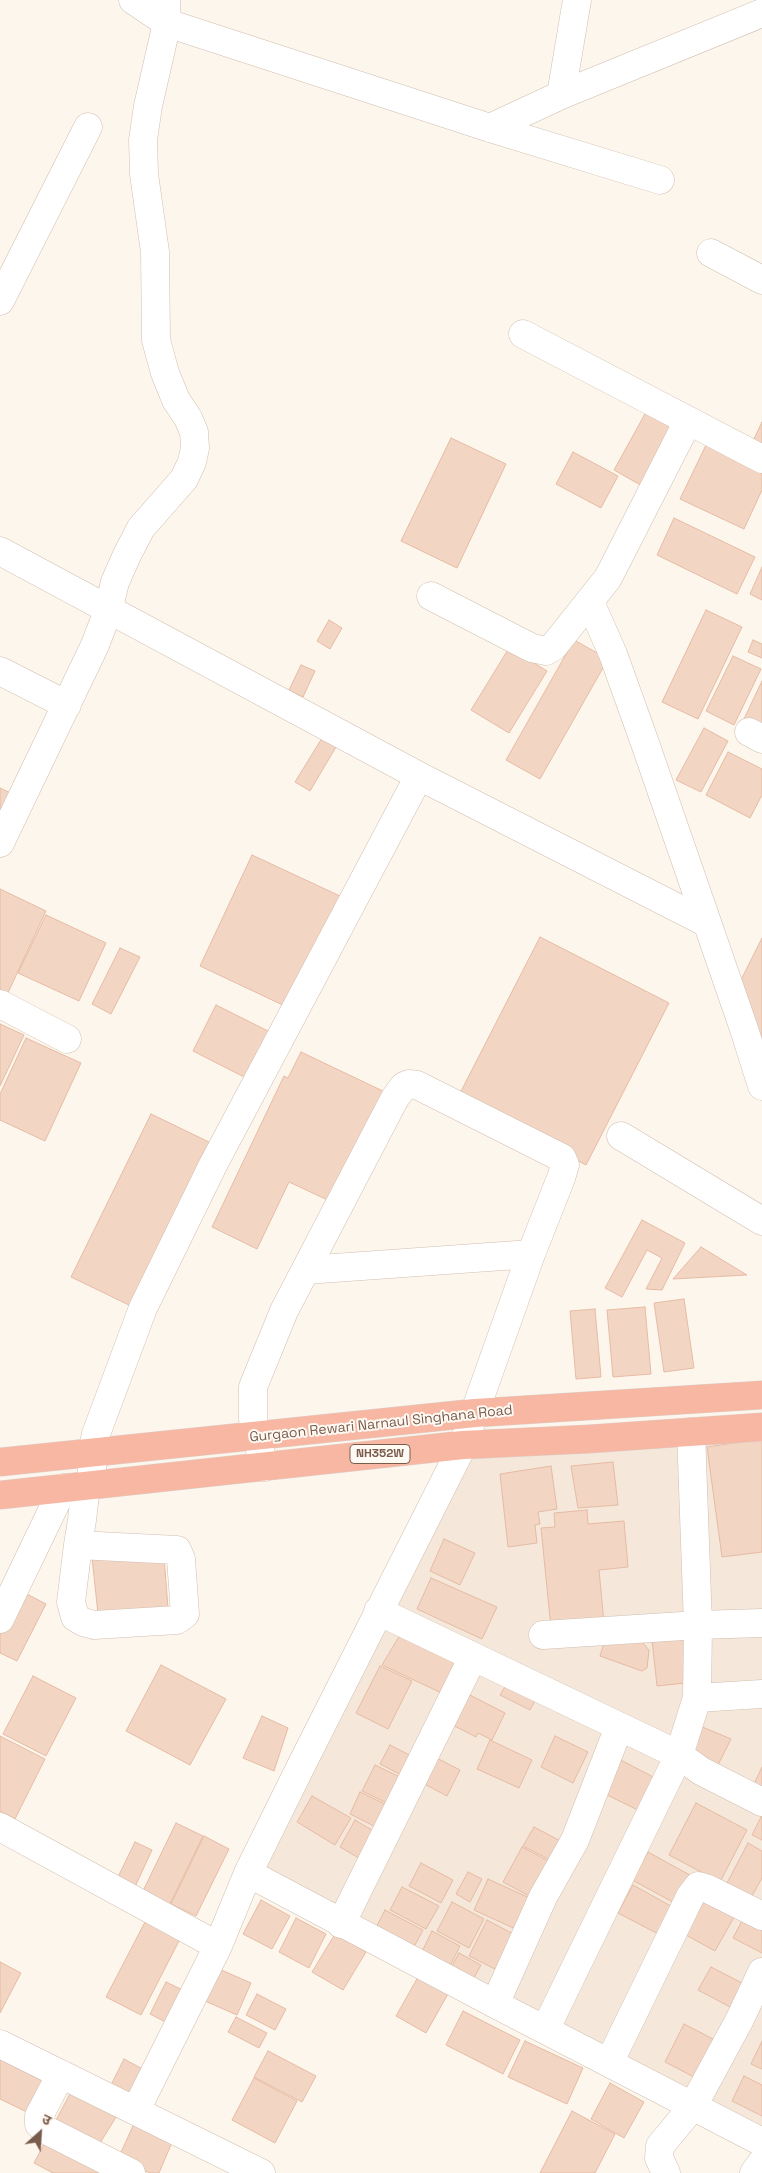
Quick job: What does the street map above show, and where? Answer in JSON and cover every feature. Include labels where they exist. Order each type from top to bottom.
[{"type":"highway","name":"Gurgaon Rewari Narnaul Singhana Road","points":[[0,1462],[475,1413],[762,1395]]},
{"type":"highway","name":"NH352W","points":[[0,1495],[463,1445],[589,1440],[762,1427]]},
{"type":"street","points":[[132,0],[490,128],[660,180]]},
{"type":"street","points":[[561,95],[577,0]]},
{"type":"street","points":[[0,843],[95,645],[108,611],[114,582],[141,528],[184,479],[192,462],[195,448],[194,432],[188,418],[176,400],[164,373],[156,340],[156,252],[144,174],[143,140],[167,12]]},
{"type":"street","points":[[490,128],[561,95],[762,13]]},
{"type":"street","points":[[0,301],[88,127]]},
{"type":"street","points":[[711,253],[762,280]]},
{"type":"street","points":[[523,334],[762,459]]},
{"type":"street","points":[[431,596],[532,648],[546,651],[553,647],[590,602],[620,558],[688,421]]},
{"type":"street","points":[[0,552],[419,776],[707,923]]},
{"type":"street","points":[[590,602],[613,654],[762,1086]]},
{"type":"street","points":[[0,671],[67,705]]},
{"type":"street","points":[[0,1619],[80,1486],[92,1453],[96,1434],[143,1308],[213,1165],[419,776]]},
{"type":"street","points":[[0,1004],[67,1039]]},
{"type":"street","points":[[136,2110],[218,1946],[248,1873],[463,1445],[531,1254],[561,1178],[565,1165],[564,1160],[417,1085],[409,1084],[404,1086],[395,1098],[284,1311],[254,1387],[252,1419],[264,1467]]},
{"type":"street","points":[[621,1136],[762,1221]]},
{"type":"street","points":[[306,1270],[531,1254]]},
{"type":"street","points":[[545,2030],[679,1755],[697,1698],[698,1625],[691,1432]]},
{"type":"street","points":[[78,1545],[177,1550],[181,1559],[185,1614],[177,1620],[94,1625],[83,1622],[76,1617],[71,1602],[78,1545],[80,1486]]},
{"type":"street","points":[[378,1611],[679,1755],[701,1771],[762,1802]]},
{"type":"street","points":[[543,1635],[698,1625],[762,1624]]},
{"type":"street","points":[[341,1924],[473,1657]]},
{"type":"street","points":[[697,1698],[762,1694]]},
{"type":"street","points":[[495,2004],[543,1897],[575,1840],[619,1727]]},
{"type":"street","points":[[0,1827],[218,1946]]},
{"type":"street","points":[[248,1873],[341,1924],[762,2142]]},
{"type":"street","points":[[609,2063],[691,1895],[698,1886],[708,1889],[762,1916]]},
{"type":"street","points":[[666,2173],[659,2158],[660,2146],[693,2106],[740,2019],[762,1972]]},
{"type":"street","points":[[0,2044],[136,2110],[222,2164],[261,2173]]},
{"type":"street","points":[[61,2074],[39,2116],[39,2124],[44,2129],[131,2173]]},
{"type":"street","points":[[754,2173],[762,2162]]},
{"type":"shaded area","points":[[762,1437],[762,2149],[252,1882],[465,1458]]},
{"type":"building","points":[[646,412],[676,429],[644,487],[614,470]]},
{"type":"building","points":[[762,422],[762,448],[752,443]]},
{"type":"building","points":[[451,438],[506,464],[457,568],[401,541]]},
{"type":"building","points":[[707,443],[762,469],[762,490],[744,529],[680,499]]},
{"type":"building","points":[[573,452],[618,476],[601,508],[556,484]]},
{"type":"building","points":[[674,518],[755,557],[737,594],[657,555]]},
{"type":"building","points":[[762,567],[762,600],[750,594]]},
{"type":"building","points":[[706,610],[742,627],[698,719],[662,702]]},
{"type":"building","points":[[329,620],[342,628],[330,649],[317,641]]},
{"type":"building","points":[[574,640],[608,659],[540,779],[506,760]]},
{"type":"building","points":[[753,640],[762,644],[762,658],[748,652]]},
{"type":"building","points":[[509,648],[547,671],[509,733],[471,710]]},
{"type":"building","points":[[733,656],[761,669],[734,725],[706,711]]},
{"type":"building","points":[[301,665],[315,671],[303,697],[289,690]]},
{"type":"building","points":[[762,681],[762,727],[744,719]]},
{"type":"building","points":[[704,728],[728,741],[701,792],[676,780]]},
{"type":"building","points":[[322,738],[336,747],[310,791],[295,782]]},
{"type":"building","points":[[728,752],[762,769],[762,795],[750,818],[706,795]]},
{"type":"building","points":[[0,788],[19,797],[0,837]]},
{"type":"building","points":[[252,855],[340,896],[287,1007],[200,966]]},
{"type":"building","points":[[0,889],[46,911],[6,997],[0,994]]},
{"type":"building","points":[[46,915],[106,943],[79,1001],[18,973]]},
{"type":"building","points":[[540,937],[669,1003],[586,1165],[457,1099]]},
{"type":"building","points":[[762,938],[762,1059],[738,986]]},
{"type":"building","points":[[120,948],[140,957],[111,1014],[92,1004]]},
{"type":"building","points":[[216,1005],[276,1035],[252,1081],[193,1051]]},
{"type":"building","points":[[0,1024],[24,1035],[0,1086]]},
{"type":"building","points":[[26,1038],[81,1063],[45,1141],[0,1120],[0,1094]]},
{"type":"building","points":[[301,1052],[387,1093],[334,1203],[289,1182],[257,1249],[212,1227],[284,1076],[288,1078]]},
{"type":"building","points":[[151,1114],[211,1143],[131,1306],[71,1277]]},
{"type":"building","points":[[642,1220],[685,1243],[662,1290],[646,1289],[662,1258],[647,1250],[622,1297],[605,1288]]},
{"type":"building","points":[[701,1247],[747,1275],[673,1279]]},
{"type":"building","points":[[684,1299],[694,1368],[664,1372],[654,1303]]},
{"type":"building","points":[[645,1307],[651,1374],[613,1377],[607,1310]]},
{"type":"building","points":[[595,1309],[601,1377],[576,1379],[570,1311]]},
{"type":"building","points":[[762,1439],[762,1552],[722,1557],[707,1447]]},
{"type":"building","points":[[613,1462],[618,1505],[578,1508],[571,1466]]},
{"type":"building","points":[[551,1466],[557,1509],[538,1512],[540,1524],[535,1525],[537,1543],[508,1547],[500,1474]]},
{"type":"building","points":[[587,1510],[588,1524],[624,1521],[628,1567],[599,1570],[604,1623],[551,1628],[541,1528],[555,1527],[554,1513]]},
{"type":"building","points":[[444,1539],[475,1553],[460,1585],[430,1571]]},
{"type":"building","points":[[92,1557],[164,1557],[168,1608],[98,1614]]},
{"type":"building","points":[[431,1578],[497,1607],[482,1639],[417,1609]]},
{"type":"building","points":[[21,1591],[46,1604],[17,1661],[0,1653],[0,1633]]},
{"type":"building","points":[[403,1630],[461,1662],[450,1697],[382,1665]]},
{"type":"building","points":[[688,1636],[694,1682],[657,1686],[652,1640]]},
{"type":"building","points":[[642,1642],[649,1650],[647,1668],[642,1671],[600,1656],[604,1643]]},
{"type":"building","points":[[161,1665],[226,1699],[190,1765],[126,1731]]},
{"type":"building","points":[[380,1666],[412,1681],[388,1729],[356,1713]]},
{"type":"building","points":[[33,1676],[76,1698],[46,1756],[3,1734]]},
{"type":"building","points":[[508,1682],[537,1697],[530,1710],[500,1695]]},
{"type":"building","points":[[460,1690],[505,1713],[492,1740],[478,1733],[476,1737],[445,1721]]},
{"type":"building","points":[[262,1716],[288,1728],[274,1771],[243,1758]]},
{"type":"building","points":[[700,1726],[731,1739],[716,1769],[684,1752]]},
{"type":"building","points":[[0,1736],[45,1759],[15,1819],[0,1811]]},
{"type":"building","points":[[555,1736],[588,1752],[573,1783],[541,1767]]},
{"type":"building","points":[[490,1740],[532,1760],[519,1788],[477,1769]]},
{"type":"building","points":[[390,1745],[417,1759],[407,1778],[380,1764]]},
{"type":"building","points":[[429,1754],[460,1770],[447,1796],[415,1779]]},
{"type":"building","points":[[617,1758],[657,1779],[644,1813],[601,1792]]},
{"type":"building","points":[[375,1765],[406,1780],[393,1806],[362,1791]]},
{"type":"building","points":[[762,1767],[762,1788],[754,1784]]},
{"type":"building","points":[[360,1792],[393,1808],[382,1830],[350,1814]]},
{"type":"building","points":[[312,1796],[351,1818],[335,1845],[297,1822]]},
{"type":"building","points":[[696,1803],[747,1830],[720,1882],[669,1855]]},
{"type":"building","points":[[762,1815],[762,1840],[752,1835]]},
{"type":"building","points":[[355,1820],[377,1833],[362,1860],[340,1847]]},
{"type":"building","points":[[176,1823],[203,1836],[169,1906],[142,1893]]},
{"type":"building","points":[[534,1827],[568,1845],[558,1864],[523,1846]]},
{"type":"building","points":[[204,1836],[229,1849],[196,1916],[171,1904]]},
{"type":"building","points":[[135,1842],[152,1850],[134,1889],[116,1881]]},
{"type":"building","points":[[748,1843],[762,1851],[762,1878],[752,1896],[727,1883]]},
{"type":"building","points":[[522,1847],[552,1863],[533,1898],[503,1882]]},
{"type":"building","points":[[648,1852],[697,1879],[682,1907],[632,1880]]},
{"type":"building","points":[[421,1863],[453,1880],[441,1903],[409,1886]]},
{"type":"building","points":[[468,1872],[482,1879],[470,1902],[456,1894]]},
{"type":"building","points":[[488,1879],[534,1900],[520,1931],[474,1910]]},
{"type":"building","points":[[633,1885],[678,1910],[664,1937],[618,1913]]},
{"type":"building","points":[[402,1887],[439,1906],[426,1929],[390,1910]]},
{"type":"building","points":[[707,1895],[737,1912],[715,1951],[686,1935]]},
{"type":"building","points":[[261,1900],[290,1916],[272,1949],[243,1934]]},
{"type":"building","points":[[452,1902],[484,1919],[469,1948],[437,1931]]},
{"type":"building","points":[[385,1910],[423,1930],[409,1956],[371,1937]]},
{"type":"building","points":[[745,1915],[762,1924],[762,1953],[733,1938]]},
{"type":"building","points":[[296,1918],[326,1934],[309,1968],[279,1952]]},
{"type":"building","points":[[487,1920],[519,1937],[501,1972],[469,1956]]},
{"type":"building","points":[[145,1922],[180,1939],[141,2015],[106,1997]]},
{"type":"building","points":[[432,1931],[460,1946],[445,1976],[417,1962]]},
{"type":"building","points":[[335,1934],[366,1952],[343,1990],[312,1972]]},
{"type":"building","points":[[459,1953],[481,1965],[468,1989],[446,1977]]},
{"type":"building","points":[[0,1962],[21,1973],[0,2013]]},
{"type":"building","points":[[711,1967],[744,1984],[732,2008],[698,1990]]},
{"type":"building","points":[[219,1969],[251,1983],[237,2015],[205,2001]]},
{"type":"building","points":[[418,1977],[448,1994],[426,2033],[396,2016]]},
{"type":"building","points":[[166,1982],[191,1994],[175,2027],[150,2014]]},
{"type":"building","points":[[257,1994],[286,2009],[275,2030],[246,2015]]},
{"type":"building","points":[[463,2011],[520,2040],[503,2074],[446,2045]]},
{"type":"building","points":[[236,2017],[267,2033],[259,2048],[228,2032]]},
{"type":"building","points":[[684,2024],[717,2041],[698,2079],[665,2062]]},
{"type":"building","points":[[525,2041],[583,2068],[567,2104],[508,2077]]},
{"type":"building","points":[[762,2041],[762,2069],[751,2064]]},
{"type":"building","points":[[268,2051],[316,2076],[302,2102],[254,2077]]},
{"type":"building","points":[[0,2053],[49,2076],[31,2114],[0,2099]]},
{"type":"building","points":[[124,2059],[148,2072],[130,2107],[106,2095]]},
{"type":"building","points":[[744,2076],[762,2085],[762,2116],[732,2101]]},
{"type":"building","points":[[254,2078],[297,2101],[275,2143],[232,2120]]},
{"type":"building","points":[[610,2083],[644,2102],[624,2138],[591,2119]]},
{"type":"building","points":[[72,2090],[118,2114],[100,2143],[56,2120]]},
{"type":"building","points":[[572,2111],[615,2134],[595,2173],[540,2173]]},
{"type":"building","points":[[137,2117],[176,2133],[159,2173],[150,2173],[118,2159]]},
{"type":"building","points":[[49,2135],[112,2173],[53,2173],[34,2163]]}]
